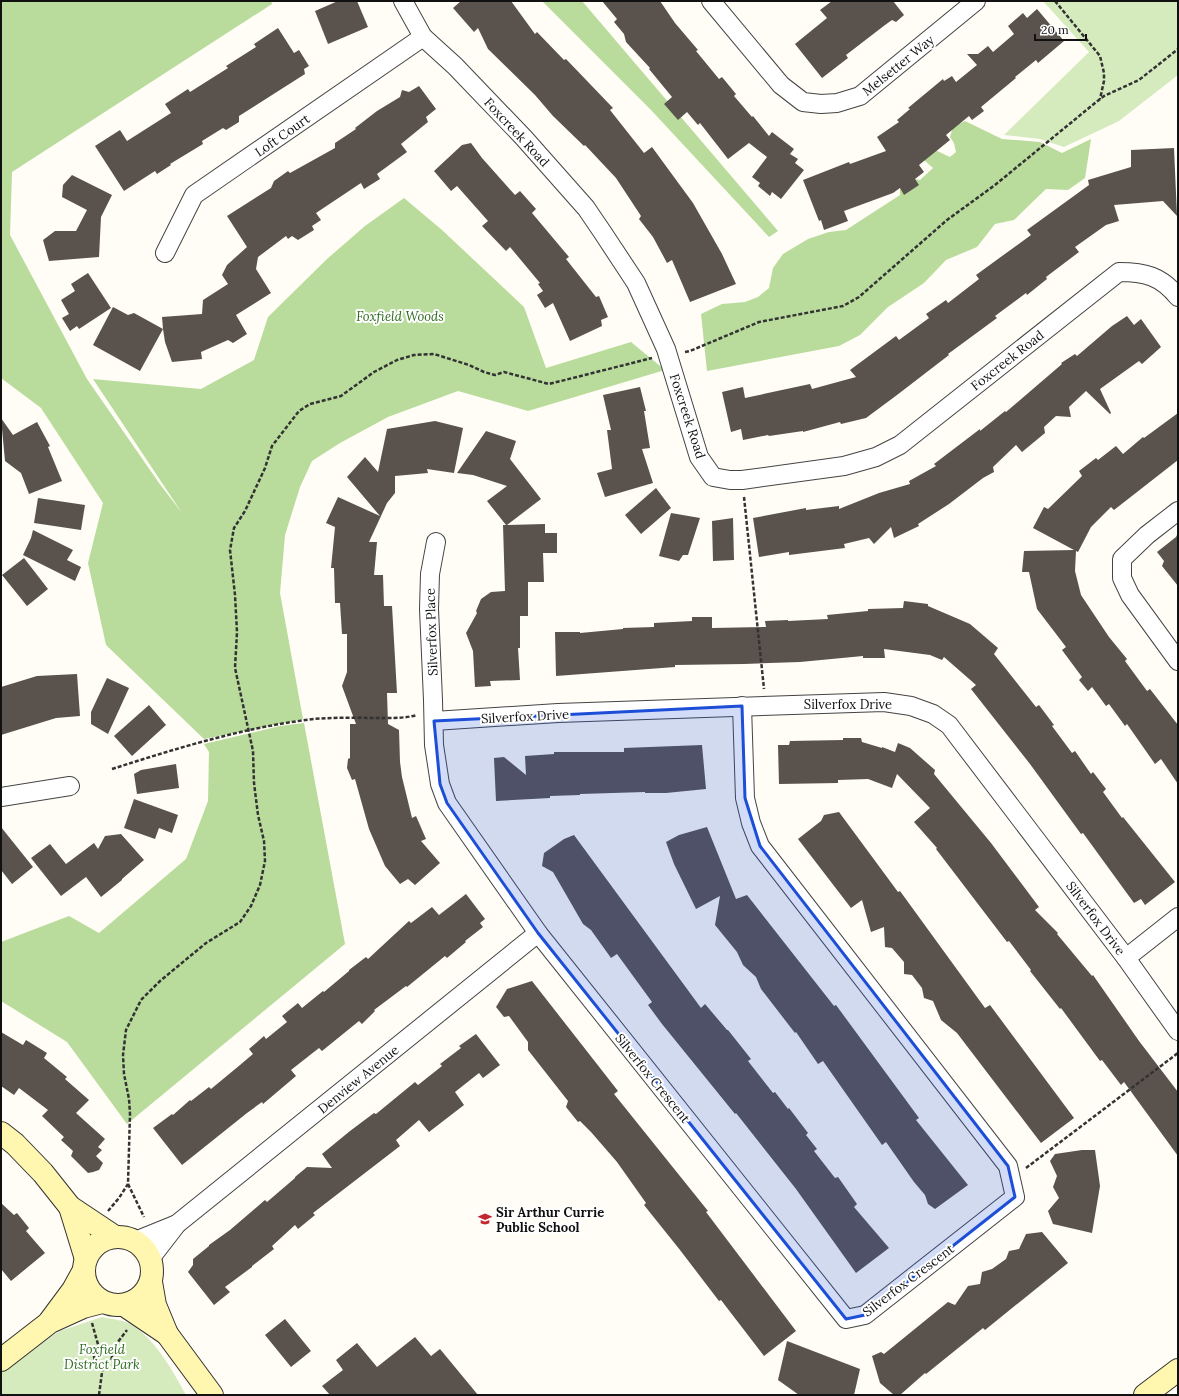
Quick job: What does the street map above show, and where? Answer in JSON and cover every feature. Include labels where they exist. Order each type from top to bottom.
[{"type":"street","name":"Foxcreek Road","points":[[403,1],[423,37],[455,66],[586,208],[636,283],[668,355],[699,457],[713,478],[742,480],[844,466],[876,457],[900,445],[1119,272],[1148,274],[1160,280],[1178,297]]},
{"type":"street","name":"Melsetter Way","points":[[711,1],[781,86],[803,102],[821,104],[837,103],[860,96],[976,1]]},
{"type":"street","name":"Loft Court","points":[[165,253],[194,196],[423,37]]},
{"type":"street","points":[[1178,511],[1122,559],[1122,578],[1130,595],[1178,661]]},
{"type":"street","name":"Silverfox Place","points":[[428,718],[430,574],[436,542]]},
{"type":"street","name":"Silverfox Drive","points":[[428,718],[764,705],[884,702],[911,706],[933,714],[949,726],[1126,958],[1178,1031]]},
{"type":"street","name":"Silverfox Crescent","points":[[428,718],[439,778],[447,802],[538,933],[846,1319],[865,1315],[1015,1197],[1008,1166],[760,846],[750,823],[745,798],[742,706]]},
{"type":"street","points":[[1,797],[70,786]]},
{"type":"street","points":[[1126,958],[1178,917]]},
{"type":"street","name":"Denview Avenue","points":[[150,1259],[177,1224],[538,933]]},
{"type":"street","points":[[1,1133],[15,1144],[43,1173],[70,1207],[125,1239],[142,1246],[150,1259],[152,1271],[150,1282],[146,1291],[140,1298],[132,1302],[127,1315]]},
{"type":"street","points":[[70,1207],[85,1264],[85,1280],[94,1296],[102,1302],[113,1305],[127,1315],[167,1334]]},
{"type":"street","name":"Denview Avenue","points":[[125,1239],[177,1224]]},
{"type":"street","points":[[50,1322],[73,1290],[91,1250],[97,1243],[106,1239],[125,1239]]},
{"type":"street","points":[[150,1282],[155,1305],[167,1334],[212,1395]]},
{"type":"street","points":[[1,1360],[50,1322],[83,1307],[102,1302]]},
{"type":"street","points":[[1146,1395],[1178,1370]]},
{"type":"path","points":[[1055,1],[1100,56],[1104,73],[1104,81],[1100,99]]},
{"type":"path","points":[[144,1217],[128,1184],[130,1114],[129,1099],[124,1074],[123,1054],[126,1030],[142,1000],[160,981],[206,943],[240,922],[251,906],[260,885],[265,860],[264,841],[258,814],[254,783],[253,751],[236,668],[237,632],[230,550],[234,528],[245,511],[265,468],[272,446],[299,411],[310,404],[342,396],[374,372],[397,360],[414,355],[434,354],[469,365],[484,372],[495,374],[504,372],[549,384],[668,355],[690,352],[759,322],[843,306],[860,297],[947,220],[995,185],[1100,99],[1139,80],[1178,49]]},
{"type":"path","points":[[742,480],[764,683],[764,705]]},
{"type":"path","points":[[112,769],[170,751],[280,724],[315,719],[428,718]]},
{"type":"path","points":[[1011,1180],[1178,1053]]},
{"type":"path","points":[[108,1211],[128,1184]]},
{"type":"path","points":[[111,1351],[127,1315]]},
{"type":"path","points":[[91,1320],[99,1348]]},
{"type":"path","points":[[102,1346],[107,1347],[111,1351],[113,1356],[108,1364],[99,1364],[94,1358],[94,1354],[99,1348],[102,1346]]},
{"type":"path","points":[[100,1395],[103,1365]]},
{"type":"highlighted area","points":[[742,706],[745,798],[760,846],[1008,1166],[1015,1197],[865,1315],[846,1319],[538,933],[447,803],[440,784],[434,721]]},
{"type":"green space","name":"Foxfield Woods","points":[[1,1],[271,1],[272,4],[12,172],[10,235],[87,379],[159,483],[182,513],[93,379],[201,389],[254,360],[268,317],[327,259],[365,226],[404,198],[442,230],[524,307],[546,368],[631,342],[665,370],[528,411],[458,391],[388,417],[340,443],[312,461],[300,487],[285,535],[280,593],[303,719],[204,739],[106,645],[88,563],[103,503],[41,408],[1,378]]},
{"type":"green space","points":[[542,1],[582,1],[778,231],[769,237],[651,110]]},
{"type":"green space","points":[[1043,1],[1178,1],[1178,75],[1119,121],[1064,147],[1040,139],[1004,135],[1089,52]]},
{"type":"green space","points":[[965,121],[1002,139],[1040,142],[1062,153],[1091,139],[1085,178],[1068,190],[1046,189],[1014,220],[995,224],[977,247],[946,260],[924,283],[888,307],[860,335],[839,346],[707,371],[701,314],[722,304],[745,302],[758,297],[769,288],[773,268],[783,254],[808,239],[829,232],[846,230],[900,195],[900,186],[909,178],[920,180],[933,168],[924,160],[935,150],[950,157],[956,152],[954,143],[950,137],[953,127]]},
{"type":"green space","points":[[304,723],[345,944],[127,1124],[67,1042],[1,1001],[1,942],[69,916],[99,933],[186,859],[208,801],[209,752],[204,744],[280,726]]},
{"type":"green space","name":"Foxfield District Park","points":[[102,1317],[125,1322],[141,1331],[156,1347],[186,1395],[1,1395],[1,1371],[4,1367],[60,1331]]},
{"type":"building","points":[[338,1],[357,1],[368,27],[328,44],[315,11]]},
{"type":"building","points":[[461,1],[511,1],[535,34],[537,32],[564,60],[566,59],[613,108],[610,110],[644,153],[652,147],[693,203],[722,254],[736,284],[690,302],[672,260],[667,263],[653,237],[639,219],[641,216],[616,178],[585,145],[584,146],[553,116],[535,95],[488,49],[478,28],[474,32],[453,8]]},
{"type":"building","points":[[602,1],[660,1],[675,23],[698,50],[696,51],[719,79],[722,77],[736,94],[734,96],[769,136],[772,132],[794,149],[790,154],[798,159],[795,163],[804,170],[781,199],[772,192],[770,196],[758,186],[760,183],[752,177],[767,157],[749,143],[728,159],[700,123],[698,125],[687,112],[678,120],[664,104],[672,97],[649,69],[650,68],[626,42],[624,34],[614,22],[617,19]]},
{"type":"building","points":[[832,1],[893,1],[904,15],[896,22],[892,20],[885,25],[846,55],[848,58],[822,78],[795,44],[827,18],[820,10]]},
{"type":"building","points":[[1037,9],[1064,41],[1038,63],[1036,60],[1015,77],[1016,78],[981,107],[984,111],[972,120],[969,116],[946,135],[950,140],[919,165],[924,172],[915,179],[919,185],[904,195],[900,188],[893,193],[844,211],[848,221],[824,230],[803,180],[849,162],[850,164],[886,151],[877,137],[899,122],[897,120],[910,109],[908,108],[943,79],[944,81],[952,76],[956,82],[977,65],[967,54],[978,54],[988,46],[993,52],[1014,34],[1008,26],[1023,13],[1027,18]]},
{"type":"building","points":[[278,28],[294,53],[299,50],[309,66],[304,69],[305,74],[239,116],[239,122],[226,130],[223,128],[202,141],[203,144],[170,164],[171,165],[157,174],[155,171],[124,191],[95,146],[120,130],[127,141],[171,113],[165,104],[188,89],[190,92],[228,68],[226,66],[256,47],[254,44]]},
{"type":"building","points":[[419,86],[436,109],[426,117],[428,122],[401,144],[407,152],[377,174],[380,179],[364,189],[361,183],[316,213],[321,220],[312,226],[314,230],[298,240],[292,236],[288,239],[286,236],[258,257],[256,269],[271,293],[236,315],[247,334],[233,343],[228,340],[201,352],[202,359],[172,362],[165,342],[162,317],[202,314],[203,300],[228,284],[222,275],[227,265],[247,247],[227,216],[271,188],[274,181],[288,171],[290,173],[335,148],[335,143],[356,129],[355,128],[377,111],[400,97],[402,90],[409,92]]},
{"type":"building","points":[[471,143],[482,158],[515,195],[520,191],[536,209],[532,213],[569,257],[566,259],[596,297],[599,296],[608,317],[601,320],[602,326],[570,341],[553,303],[545,308],[537,295],[543,291],[538,284],[540,283],[510,247],[506,251],[482,226],[488,221],[457,186],[451,191],[434,171],[462,145]]},
{"type":"building","points":[[1174,148],[1177,216],[1163,201],[1114,205],[1119,221],[1106,225],[1075,247],[1079,252],[1046,277],[1047,279],[1027,295],[1026,293],[995,316],[997,318],[866,418],[841,424],[840,422],[803,432],[768,435],[743,440],[741,429],[731,432],[722,392],[743,387],[745,398],[810,384],[812,389],[856,377],[850,370],[896,336],[899,340],[929,318],[926,314],[946,300],[948,303],[979,279],[976,275],[1031,235],[1027,230],[1089,185],[1088,180],[1131,167],[1131,150]]},
{"type":"building","points":[[72,175],[112,195],[101,217],[99,257],[49,261],[43,240],[55,231],[76,231],[87,210],[62,197],[63,185]]},
{"type":"building","points":[[88,273],[111,308],[79,329],[77,326],[70,331],[62,318],[69,314],[61,300],[75,291],[71,284]]},
{"type":"building","points":[[113,307],[128,315],[134,313],[163,329],[140,371],[93,345]]},
{"type":"building","points":[[1127,316],[1134,325],[1141,319],[1161,347],[1142,364],[1139,361],[1100,389],[1111,413],[1110,414],[1086,391],[1069,407],[1071,417],[1056,416],[1044,427],[1045,433],[1022,452],[1016,445],[993,467],[994,472],[983,478],[949,504],[918,524],[919,526],[894,538],[891,527],[874,544],[869,538],[844,544],[845,548],[789,555],[789,552],[759,557],[753,518],[806,508],[806,510],[839,506],[839,509],[879,493],[910,484],[909,481],[936,466],[934,464],[980,429],[980,431],[1005,411],[1006,412],[1062,364],[1061,363],[1075,354],[1077,356],[1112,326]]},
{"type":"building","points":[[640,387],[646,411],[644,411],[650,448],[642,449],[653,483],[605,497],[597,473],[612,469],[607,430],[611,430],[603,395]]},
{"type":"building","points":[[1178,413],[1178,460],[1114,510],[1111,507],[1091,527],[1078,552],[1076,551],[1075,571],[1081,595],[1109,637],[1127,659],[1125,661],[1147,691],[1150,689],[1178,725],[1178,784],[1161,759],[1155,764],[1127,724],[1125,726],[1109,704],[1106,706],[1092,687],[1088,691],[1079,680],[1082,677],[1062,650],[1066,647],[1037,609],[1029,572],[1022,572],[1024,551],[1074,550],[1033,528],[1044,507],[1048,509],[1082,476],[1079,471],[1096,458],[1098,460],[1116,446],[1123,454],[1143,437],[1144,438]]},
{"type":"building","points":[[1,418],[13,435],[37,422],[50,446],[48,447],[62,481],[29,494],[21,473],[5,461]]},
{"type":"building","points":[[435,421],[463,428],[454,473],[427,469],[428,473],[395,476],[395,493],[387,503],[369,542],[377,542],[374,575],[383,575],[384,606],[392,606],[397,693],[387,693],[388,724],[399,730],[402,777],[412,818],[416,816],[426,839],[421,841],[440,863],[415,885],[408,879],[400,884],[385,866],[369,829],[355,779],[352,780],[347,768],[348,759],[350,758],[350,724],[356,724],[342,686],[347,672],[347,634],[342,634],[340,603],[335,603],[334,568],[331,568],[335,527],[326,523],[338,497],[380,516],[347,477],[365,457],[378,472],[387,429]]},
{"type":"building","points":[[486,431],[516,441],[510,459],[541,499],[507,525],[545,524],[545,533],[557,533],[557,553],[543,553],[544,582],[528,582],[528,616],[520,616],[520,648],[518,648],[520,680],[490,681],[491,686],[475,687],[473,651],[466,633],[477,613],[476,611],[481,599],[491,592],[505,591],[503,525],[506,525],[487,501],[507,486],[473,475],[457,473]]},
{"type":"building","points":[[656,488],[671,508],[641,534],[625,515]]},
{"type":"building","points":[[38,498],[85,505],[81,530],[34,523]]},
{"type":"building","points":[[671,513],[700,518],[688,555],[683,555],[679,561],[659,556]]},
{"type":"building","points":[[733,518],[734,560],[713,561],[712,521]]},
{"type":"building","points":[[33,530],[73,550],[67,560],[81,567],[75,581],[23,555]]},
{"type":"building","points":[[1178,533],[1178,586],[1162,566],[1164,561],[1157,552],[1176,537]]},
{"type":"building","points":[[24,558],[48,589],[27,606],[2,575]]},
{"type":"building","points":[[904,601],[928,604],[928,606],[970,624],[998,648],[994,654],[1036,707],[1039,705],[1072,753],[1075,751],[1091,774],[1093,772],[1106,789],[1103,792],[1122,818],[1123,817],[1175,882],[1145,905],[1141,899],[1134,903],[1083,833],[1081,834],[1030,764],[971,689],[976,685],[944,657],[942,660],[930,655],[884,649],[885,658],[863,658],[863,656],[800,662],[675,665],[675,667],[556,676],[555,632],[580,633],[623,628],[654,627],[654,623],[692,621],[692,617],[712,617],[712,628],[766,627],[765,621],[828,619],[827,615],[868,611],[868,609],[903,608]]},
{"type":"building","points":[[77,674],[80,716],[56,718],[1,735],[1,687],[37,676]]},
{"type":"building","points":[[107,678],[129,688],[108,734],[91,724],[91,712]]},
{"type":"building","points":[[149,705],[166,725],[132,756],[114,736]]},
{"type":"building","points":[[843,738],[861,738],[862,742],[895,752],[898,743],[910,748],[935,770],[934,774],[991,843],[1039,907],[1035,910],[1058,933],[1057,934],[1092,976],[1093,975],[1139,1041],[1178,1092],[1178,1156],[1124,1082],[1121,1085],[1102,1060],[1100,1061],[1061,1008],[1060,1009],[1030,971],[1031,970],[1009,941],[1007,942],[936,849],[937,848],[914,822],[930,808],[897,774],[892,788],[868,779],[838,780],[838,783],[779,784],[778,745],[789,745],[790,741],[843,740]]},
{"type":"building","points":[[702,745],[706,789],[666,793],[645,792],[580,794],[550,796],[550,798],[496,801],[494,758],[504,757],[526,775],[525,756],[554,754],[554,752],[624,752],[624,748]]},
{"type":"building","points":[[176,764],[179,788],[137,794],[134,774],[141,770]]},
{"type":"building","points":[[134,799],[178,815],[172,833],[159,828],[155,839],[124,828]]},
{"type":"building","points":[[839,812],[898,892],[900,891],[985,1008],[990,1005],[1074,1118],[1041,1143],[957,1033],[941,1020],[933,1001],[924,998],[922,988],[912,975],[904,974],[904,962],[892,948],[885,947],[884,927],[871,932],[862,900],[851,908],[798,839],[821,821],[824,815]]},
{"type":"building","points":[[1,827],[33,867],[12,884],[1,870]]},
{"type":"building","points":[[707,827],[736,899],[747,895],[834,1006],[836,1005],[919,1118],[916,1120],[968,1185],[935,1209],[928,1204],[925,1195],[886,1142],[882,1145],[823,1061],[818,1064],[796,1032],[795,1033],[761,989],[756,977],[743,965],[737,952],[715,925],[720,896],[696,909],[674,864],[666,842],[679,835]]},
{"type":"building","points":[[121,834],[144,860],[101,897],[86,877],[61,896],[31,858],[50,844],[66,864],[94,843],[98,849],[105,836]]},
{"type":"building","points":[[574,835],[701,1008],[705,1004],[728,1030],[751,1059],[748,1061],[773,1093],[775,1092],[788,1109],[789,1108],[808,1133],[806,1135],[817,1149],[814,1151],[835,1178],[838,1177],[857,1204],[854,1207],[889,1248],[856,1273],[796,1189],[736,1113],[735,1114],[662,1024],[648,1005],[652,1002],[617,954],[611,958],[591,930],[583,924],[553,872],[542,866],[544,853],[564,839]]},
{"type":"building","points":[[466,894],[485,919],[480,923],[483,927],[447,958],[445,956],[407,987],[406,986],[374,1010],[375,1011],[362,1024],[359,1021],[322,1051],[319,1048],[291,1070],[296,1076],[263,1104],[262,1102],[247,1113],[182,1165],[153,1128],[172,1114],[173,1115],[190,1100],[191,1101],[209,1087],[211,1089],[253,1054],[249,1049],[264,1036],[266,1039],[287,1022],[282,1016],[298,1003],[302,1008],[323,991],[324,992],[366,957],[368,959],[409,921],[411,923],[432,907],[439,915]]},
{"type":"building","points":[[532,981],[618,1091],[614,1094],[708,1211],[706,1212],[796,1331],[764,1356],[644,1205],[646,1203],[617,1162],[591,1132],[580,1121],[578,1122],[566,1107],[568,1101],[528,1050],[528,1042],[509,1016],[504,1017],[496,1007],[507,989]]},
{"type":"building","points":[[1,1032],[23,1045],[26,1040],[47,1053],[44,1058],[67,1077],[65,1079],[89,1100],[76,1113],[105,1139],[98,1147],[102,1150],[96,1156],[103,1163],[99,1170],[88,1173],[71,1156],[73,1151],[61,1140],[64,1137],[42,1116],[48,1110],[19,1088],[14,1095],[1,1086]]},
{"type":"building","points":[[476,1034],[500,1065],[483,1078],[479,1073],[455,1092],[464,1105],[429,1132],[419,1120],[396,1140],[400,1146],[313,1213],[315,1215],[298,1229],[295,1225],[272,1246],[274,1249],[225,1287],[230,1292],[214,1305],[188,1272],[193,1265],[193,1259],[265,1200],[267,1202],[307,1167],[332,1168],[322,1154],[374,1113],[376,1114],[415,1082],[418,1085],[442,1066],[440,1064],[461,1048],[459,1046]]},
{"type":"building","points":[[1082,1150],[1095,1150],[1100,1186],[1092,1233],[1053,1224],[1048,1211],[1059,1198],[1053,1187],[1057,1176],[1050,1161],[1055,1154]]},
{"type":"building","points":[[1,1203],[14,1215],[17,1213],[29,1228],[26,1231],[45,1253],[11,1281],[1,1269]]},
{"type":"building","points":[[1042,1232],[1068,1263],[985,1330],[983,1328],[926,1374],[925,1373],[900,1395],[894,1395],[880,1383],[872,1356],[881,1352],[884,1354],[948,1302],[955,1305],[968,1286],[980,1284],[982,1272],[992,1269],[1006,1259],[1009,1251],[1019,1249],[1026,1234]]},
{"type":"building","points":[[285,1319],[311,1351],[291,1367],[265,1335]]},
{"type":"building","points":[[415,1337],[431,1356],[440,1349],[478,1395],[330,1395],[322,1386],[343,1370],[336,1360],[357,1343],[377,1367]]},
{"type":"building","points":[[787,1341],[860,1369],[854,1395],[799,1395],[778,1380]]},
{"type":"place","name":"Sir Arthur Currie Public School","points":[[485,1219]]}]
